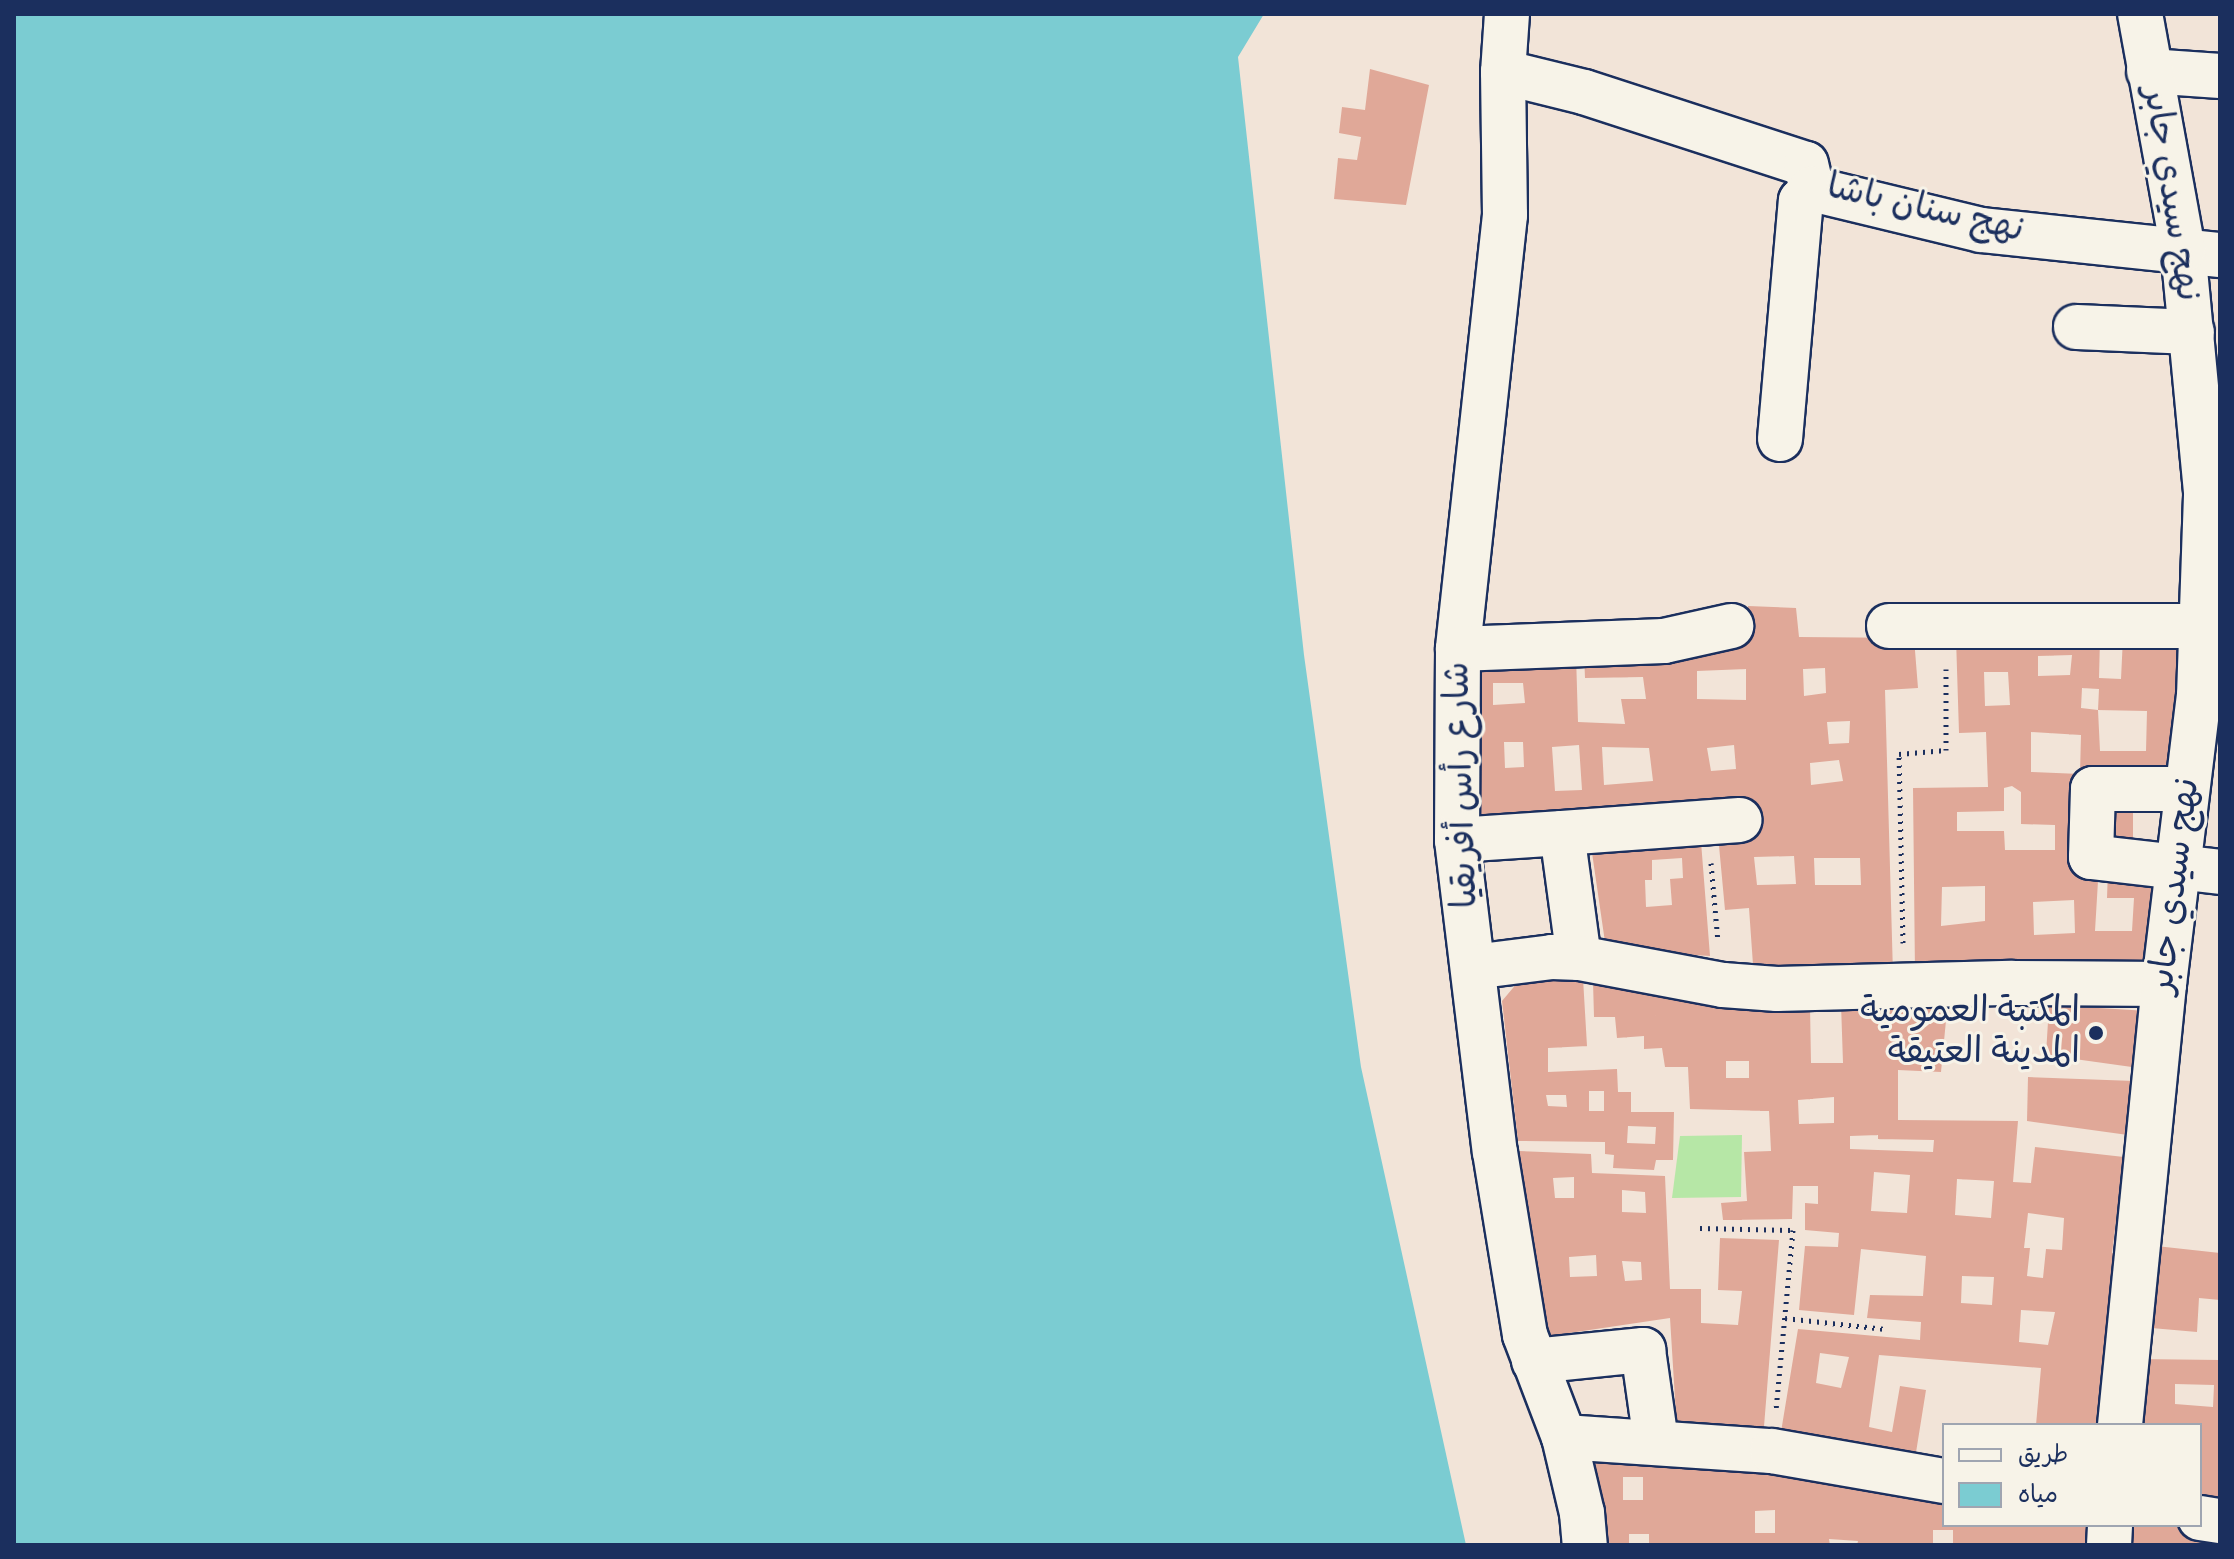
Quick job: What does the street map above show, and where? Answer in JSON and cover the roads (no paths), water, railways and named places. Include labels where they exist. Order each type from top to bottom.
[{"type":"street","name":"شارع رأس أفريقيا","points":[[1507,14],[1503,72],[1505,215],[1458,649],[1457,840],[1495,1152],[1525,1335],[1564,1437],[1582,1513],[1585,1545]]},
{"type":"street","name":"نهج سيدي جابر","points":[[2120,1423],[2164,984],[2200,870],[2186,789],[2213,494],[2192,332],[2202,253],[2149,71],[2140,14]]},
{"type":"street","points":[[2149,71],[2220,76]]},
{"type":"street","name":"نهج سنان باشا","points":[[1503,72],[1584,92],[1806,164],[1812,189],[1981,230],[2202,253]]},
{"type":"street","points":[[1780,439],[1801,201],[1812,189]]},
{"type":"street","points":[[2076,327],[2192,332]]},
{"type":"street","points":[[1458,649],[1664,641],[1731,626]]},
{"type":"street","points":[[1889,626],[2203,626]]},
{"type":"street","points":[[2186,789],[2093,789],[2091,857],[2200,870]]},
{"type":"street","points":[[1457,840],[1723,822]]},
{"type":"street","points":[[1562,833],[1579,958]]},
{"type":"street","points":[[1473,967],[1552,957],[1579,958],[1723,985],[1777,989],[2012,983],[2164,984]]},
{"type":"street","points":[[1534,1361],[1643,1350],[1656,1441]]},
{"type":"street","points":[[1564,1437],[1772,1451],[1942,1481]]},
{"type":"water","points":[[14,14],[1264,14],[1238,57],[1304,655],[1361,1067],[1466,1545],[14,1545]]},
{"type":"place","name":"المكتبة العمومية المدينة العتيقة","points":[[2096,1033]]}]
